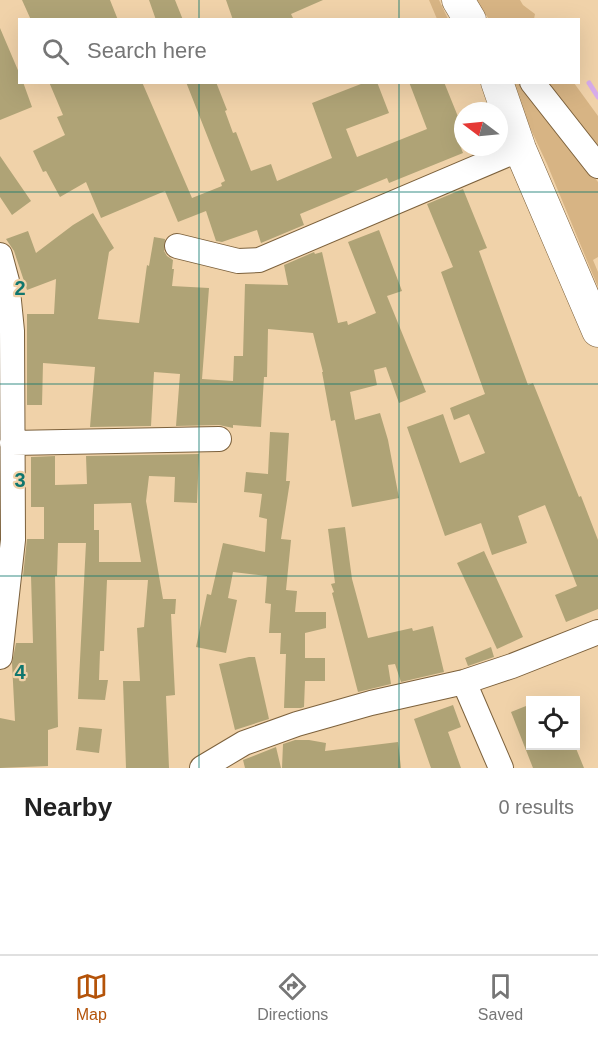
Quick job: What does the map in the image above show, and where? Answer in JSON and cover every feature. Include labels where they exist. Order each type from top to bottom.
[{"type":"main road","points":[[458,0],[469,18]]},
{"type":"main road","points":[[498,84],[520,149],[598,331]]},
{"type":"street","points":[[534,84],[598,166]]},
{"type":"street","points":[[177,246],[238,261],[260,260],[520,149]]},
{"type":"street","points":[[0,255],[8,281],[12,331],[8,429],[13,540],[5,570],[0,657]]},
{"type":"street","points":[[8,429],[219,438]]},
{"type":"street","points":[[202,768],[243,743],[297,724],[371,703],[464,682],[598,632]]},
{"type":"street","points":[[464,682],[501,768]]},
{"type":"shaded area","points":[[429,0],[439,0],[448,18],[437,18]]},
{"type":"shaded area","points":[[474,0],[520,0],[535,14],[534,18],[488,18]]},
{"type":"shaded area","points":[[509,84],[520,84],[598,182],[598,257],[593,260],[598,272],[598,287],[547,164]]},
{"type":"shaded area","points":[[541,84],[575,84],[598,116],[598,154]]},
{"type":"building","points":[[22,0],[110,0],[117,18],[30,18]]},
{"type":"building","points":[[149,0],[175,0],[182,18],[155,18]]},
{"type":"building","points":[[226,0],[323,0],[291,14],[293,18],[232,18]]},
{"type":"building","points":[[0,28],[18,70],[18,84],[24,84],[32,107],[0,120]]},
{"type":"building","points":[[50,84],[143,84],[192,198],[222,186],[221,183],[225,181],[187,84],[217,84],[233,133],[236,132],[251,171],[271,164],[277,181],[332,158],[312,103],[361,84],[378,84],[389,113],[346,129],[357,157],[427,129],[410,84],[445,84],[454,107],[456,156],[389,183],[387,178],[300,214],[304,225],[261,243],[257,230],[222,242],[216,241],[206,211],[178,222],[165,191],[101,218],[86,182],[60,197],[46,171],[43,172],[33,151],[65,135],[57,117],[63,115]]},
{"type":"building","points":[[0,156],[31,201],[12,215],[0,197]]},
{"type":"building","points":[[463,189],[487,248],[479,251],[528,385],[533,383],[598,540],[598,609],[566,622],[555,595],[577,586],[545,505],[518,516],[527,543],[492,555],[481,523],[445,536],[407,427],[443,414],[460,463],[485,453],[469,414],[454,420],[450,408],[485,394],[441,272],[453,267],[427,204]]},
{"type":"building","points":[[93,213],[114,248],[109,252],[98,319],[139,323],[147,265],[149,266],[154,237],[165,239],[164,251],[173,260],[172,286],[209,288],[202,379],[233,381],[234,356],[243,356],[245,284],[288,285],[284,265],[314,252],[315,254],[322,252],[338,323],[347,321],[348,325],[376,313],[348,242],[379,230],[402,291],[387,296],[426,392],[399,403],[386,367],[374,370],[377,385],[350,392],[355,420],[380,413],[388,440],[399,498],[352,507],[335,420],[331,421],[323,372],[313,333],[268,329],[267,377],[264,377],[261,427],[176,426],[180,374],[154,372],[151,426],[90,427],[95,367],[43,363],[42,405],[27,405],[27,314],[54,314],[56,279],[27,290],[14,251],[6,239],[28,231],[36,253]]},
{"type":"building","points":[[270,432],[289,433],[286,481],[290,481],[281,539],[291,540],[286,590],[297,591],[295,612],[326,612],[326,628],[305,633],[305,658],[325,658],[325,681],[305,681],[304,707],[301,708],[284,708],[286,654],[280,654],[281,633],[269,633],[271,604],[265,603],[267,576],[233,572],[228,598],[237,600],[226,653],[196,647],[207,594],[211,595],[223,543],[265,552],[267,519],[259,517],[262,494],[244,492],[246,472],[268,474]]},
{"type":"building","points":[[199,454],[197,503],[174,502],[175,477],[149,476],[146,501],[163,599],[176,599],[175,614],[171,614],[175,695],[166,696],[169,768],[126,768],[123,681],[140,681],[137,628],[144,627],[148,580],[107,580],[104,651],[100,651],[99,680],[108,680],[105,700],[78,699],[86,543],[58,543],[57,576],[55,576],[58,727],[48,730],[48,766],[0,768],[0,718],[15,721],[12,663],[16,643],[33,643],[31,576],[23,576],[27,539],[44,539],[44,507],[31,507],[31,457],[55,456],[55,485],[87,484],[86,456]],"holes":[[[131,503],[141,562],[99,562],[99,530],[94,530],[94,504]]]},
{"type":"building","points":[[345,527],[352,579],[368,638],[412,628],[413,631],[433,626],[444,672],[401,682],[395,664],[388,665],[391,684],[358,692],[331,584],[335,583],[328,529]]},
{"type":"building","points":[[484,551],[523,637],[497,649],[457,563]]},
{"type":"building","points":[[491,647],[494,657],[468,666],[465,658]]},
{"type":"building","points":[[255,657],[269,719],[235,730],[219,664]]},
{"type":"building","points":[[453,705],[461,727],[448,732],[461,768],[431,768],[414,719]]},
{"type":"building","points":[[526,706],[526,750],[577,750],[584,768],[533,768],[511,712]]},
{"type":"building","points":[[79,727],[102,729],[99,753],[76,750]]},
{"type":"building","points":[[295,740],[326,743],[325,751],[398,742],[401,768],[282,768],[283,744]]},
{"type":"building","points":[[276,747],[281,768],[245,768],[243,760]]},
{"type":"waterway","points":[[589,83],[598,97]]}]
